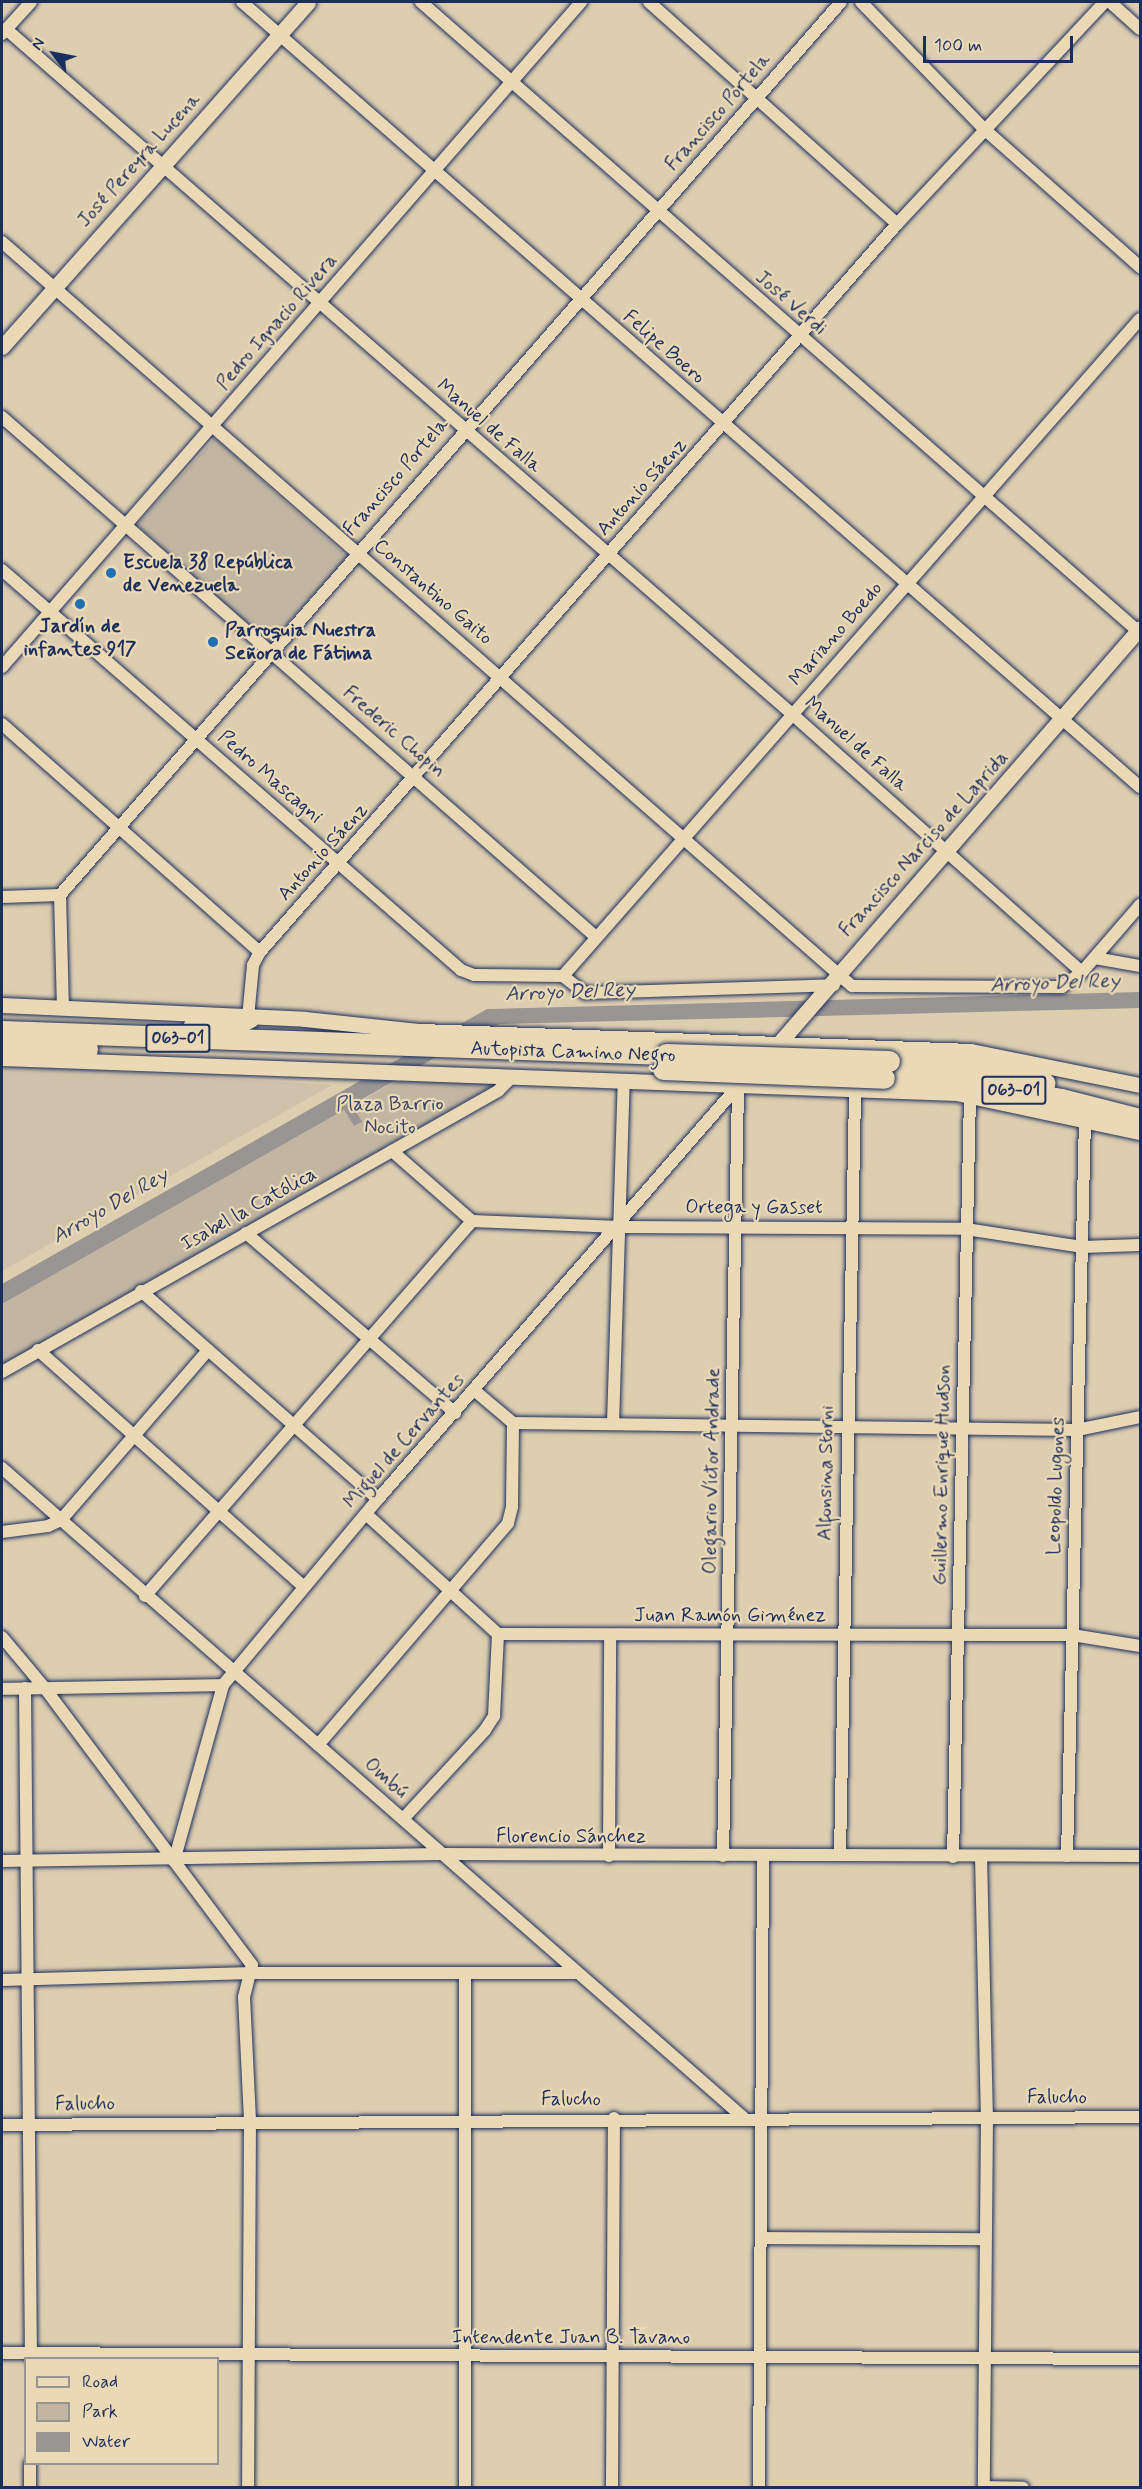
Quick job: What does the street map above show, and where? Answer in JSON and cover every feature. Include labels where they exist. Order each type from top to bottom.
[{"type":"highway","points":[[87,1035],[233,1024],[248,1018]]},
{"type":"highway","name":"Autopista Camino Negro","points":[[2,1031],[87,1035],[354,1057]]},
{"type":"highway","name":"Autopista Camino Negro","points":[[2,1047],[354,1057],[466,1055],[886,1070],[989,1070],[1140,1107]]},
{"type":"highway","name":"Autopista Camino Negro","points":[[886,1070],[1061,1099],[1140,1119]]},
{"type":"street","points":[[4,31],[31,2]]},
{"type":"street","name":"Felipe Boero","points":[[242,2],[1140,787]]},
{"type":"street","name":"José Pereyra Lucena","points":[[2,347],[161,165],[308,2]]},
{"type":"street","name":"José Verdi","points":[[421,2],[799,336],[1140,631]]},
{"type":"street","name":"Pedro Ignacio Rivera","points":[[2,667],[581,2]]},
{"type":"street","points":[[649,2],[897,224]]},
{"type":"street","name":"Francisco Portela","points":[[60,895],[463,429],[841,2]]},
{"type":"street","points":[[861,2],[983,128],[1140,267]]},
{"type":"street","name":"Antonio Sáenz","points":[[248,1018],[253,965],[260,952],[503,679],[607,556],[897,224],[983,128],[1105,2]]},
{"type":"street","points":[[1110,2],[1140,29]]},
{"type":"street","name":"Manuel de Falla","points":[[4,31],[792,714],[1082,972]]},
{"type":"street","name":"Constantino Gaito","points":[[2,242],[839,972],[852,986]]},
{"type":"street","name":"Mariano Boedo","points":[[563,976],[1140,319]]},
{"type":"street","name":"Frederic Chopin","points":[[2,417],[273,651],[596,937]]},
{"type":"street","name":"Pedro Mascagni","points":[[2,570],[461,970],[474,975],[563,976]]},
{"type":"street","name":"Francisco Narciso de Laprida","points":[[738,1086],[778,1044],[1140,631]]},
{"type":"street","points":[[2,724],[260,952]]},
{"type":"street","points":[[2,897],[60,895],[63,1009]]},
{"type":"street","points":[[563,976],[585,993],[823,990],[852,986],[1052,988],[1072,982],[1140,904]]},
{"type":"street","points":[[1095,958],[1140,966]]},
{"type":"street","points":[[2,1005],[305,1019],[420,1031],[986,1052],[1140,1086]]},
{"type":"street","points":[[2,1058],[354,1057],[434,1072],[512,1077],[970,1095],[1140,1132]]},
{"type":"street","name":"Isabel la Católica","points":[[2,1372],[141,1291],[498,1092],[512,1077]]},
{"type":"street","points":[[613,1424],[624,1082]]},
{"type":"street","name":"Olegario Víctor Andrade","points":[[723,1856],[738,1086]]},
{"type":"street","name":"Miguel de Cervantes","points":[[174,1861],[223,1685],[378,1499],[619,1227],[738,1086]]},
{"type":"street","name":"Alfonsina Storni","points":[[840,1855],[842,1634],[855,1092]]},
{"type":"street","name":"Guillermo Enrique Hudson","points":[[953,1857],[970,1095]]},
{"type":"street","name":"Leopoldo Lugones","points":[[1067,1856],[1085,1119]]},
{"type":"street","points":[[145,1596],[472,1221],[392,1150]]},
{"type":"street","name":"Ortega y Gasset","points":[[472,1221],[619,1227],[966,1229],[1082,1247],[1140,1245]]},
{"type":"street","points":[[246,1233],[455,1413]]},
{"type":"street","points":[[141,1291],[296,1424],[378,1499]]},
{"type":"street","points":[[38,1350],[304,1587]]},
{"type":"street","points":[[2,1532],[48,1526],[61,1520],[208,1350]]},
{"type":"street","points":[[474,1390],[513,1423],[847,1425],[1077,1430],[1140,1417]]},
{"type":"street","points":[[318,1745],[499,1536],[511,1516],[513,1423]]},
{"type":"street","name":"Ombú","points":[[2,1468],[145,1596],[744,2118]]},
{"type":"street","points":[[366,1514],[498,1634],[494,1716],[485,1730],[403,1819]]},
{"type":"street","name":"Juan Ramón Giménez","points":[[498,1634],[610,1636],[1072,1635],[1140,1646]]},
{"type":"street","points":[[609,1856],[610,1636]]},
{"type":"street","points":[[2,1637],[44,1687],[249,1957],[252,1973],[244,1997],[249,2120],[248,2487]]},
{"type":"street","points":[[2,1689],[223,1685]]},
{"type":"street","points":[[25,1688],[32,2355]]},
{"type":"street","name":"Florencio Sánchez","points":[[2,1861],[174,1861],[441,1854],[1140,1856]]},
{"type":"street","points":[[759,2487],[763,2238],[760,2118],[763,1856]]},
{"type":"street","points":[[981,1856],[987,2117],[984,2239],[984,2487],[1023,2487]]},
{"type":"street","points":[[2,1980],[252,1973],[576,1973]]},
{"type":"street","points":[[465,1974],[465,2487]]},
{"type":"street","name":"Falucho","points":[[2,2125],[249,2120],[1140,2116]]},
{"type":"street","points":[[612,2487],[614,2118]]},
{"type":"street","points":[[763,2238],[984,2239]]},
{"type":"street","name":"Intendente Juan B. Tavano","points":[[2,2353],[32,2355],[1140,2359]]},
{"type":"street","points":[[30,2465],[30,2487]]},
{"type":"shaded area","points":[[2,1067],[61,1068],[332,1085],[2,1271]]},
{"type":"green space","points":[[215,438],[347,557],[269,644],[137,525]]},
{"type":"green space","name":"Plaza Barrio Nocito","points":[[395,1081],[485,1082],[495,1085],[2,1365],[2,1304],[344,1110],[354,1126],[361,1122],[352,1106]]},
{"type":"water","points":[[1140,992],[1140,1008],[500,1024],[485,1029],[352,1105],[362,1122],[354,1126],[344,1110],[2,1304],[2,1284],[487,1009]]},
{"type":"place","name":"Escuela 38 República de Venezuela","points":[[111,573]]},
{"type":"place","name":"Jardín de infantes 917","points":[[80,604]]},
{"type":"place","name":"Parroquia Nuestra Señora de Fátima","points":[[213,642]]},
{"type":"water label","name":"Arroyo Del Rey","points":[[1055,983]]},
{"type":"water label","name":"Arroyo Del Rey","points":[[570,992]]},
{"type":"water label","name":"Arroyo Del Rey","points":[[110,1206]]}]
